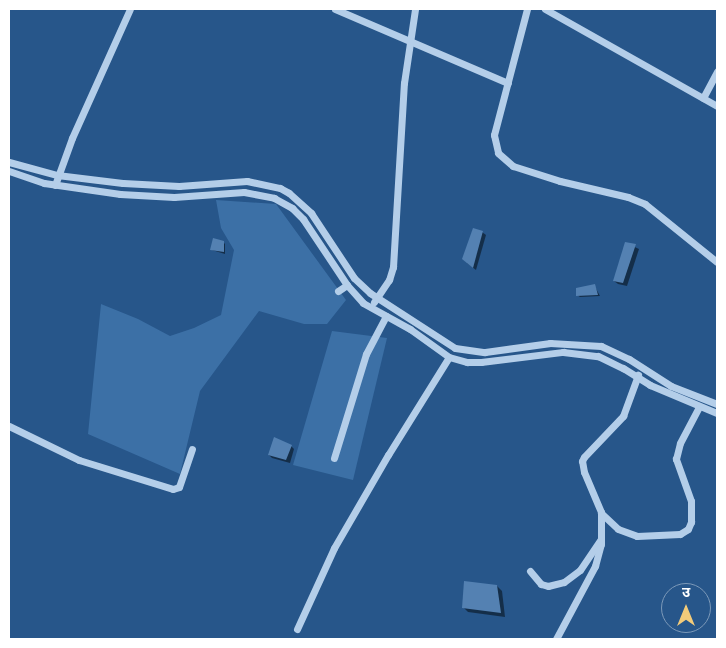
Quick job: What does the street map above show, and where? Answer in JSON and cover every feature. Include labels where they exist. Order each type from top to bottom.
[{"type":"street","points":[[55,185],[57,175],[72,138],[130,9]]},
{"type":"street","points":[[335,9],[508,83]]},
{"type":"street","points":[[370,307],[388,280],[393,267],[407,57],[415,9]]},
{"type":"street","points":[[527,9],[494,142],[498,153],[508,164],[560,181],[636,200],[656,212],[717,262]]},
{"type":"street","points":[[545,9],[717,106]]},
{"type":"street","points":[[703,98],[717,72]]},
{"type":"street","points":[[9,162],[57,175],[123,183],[179,186],[247,181],[280,188],[289,193],[310,213],[354,278],[377,299],[449,345],[461,350],[485,352],[550,343],[601,346],[617,353],[671,386],[717,404]]},
{"type":"street","points":[[9,171],[55,185],[120,194],[174,197],[244,192],[274,198],[292,208],[303,219],[347,285],[370,307],[410,329],[449,357],[467,362],[481,362],[545,353],[583,353],[605,359],[637,378],[699,407],[717,413]]},
{"type":"street","points":[[338,291],[347,285]]},
{"type":"street","points":[[334,458],[366,354],[386,316]]},
{"type":"street","points":[[297,629],[334,548],[388,455],[449,357]]},
{"type":"street","points":[[556,639],[596,566],[602,536],[601,512],[582,467],[582,461],[622,416],[642,369]]},
{"type":"street","points":[[601,512],[618,529],[637,536],[680,534],[688,529],[691,522],[691,500],[676,458],[680,443],[699,407]]},
{"type":"street","points":[[9,426],[78,460],[173,489],[180,487],[192,449]]},
{"type":"street","points":[[530,571],[542,584],[548,586],[564,582],[580,570],[602,536]]},
{"type":"shaded area","points":[[216,200],[276,204],[346,300],[327,324],[304,324],[259,311],[200,391],[180,474],[88,434],[101,304],[138,319],[170,336],[194,328],[221,315],[234,250],[221,228]]},
{"type":"shaded area","points":[[332,331],[387,338],[353,480],[293,465]]},
{"type":"building","points":[[473,228],[483,231],[473,268],[462,259]]},
{"type":"building","points":[[213,238],[224,241],[224,252],[210,250]]},
{"type":"building","points":[[625,242],[636,244],[623,283],[613,281]]},
{"type":"building","points":[[595,284],[598,295],[576,296],[576,288]]},
{"type":"building","points":[[274,437],[292,445],[286,460],[268,455]]},
{"type":"building","points":[[464,581],[497,585],[501,613],[462,608]]}]
